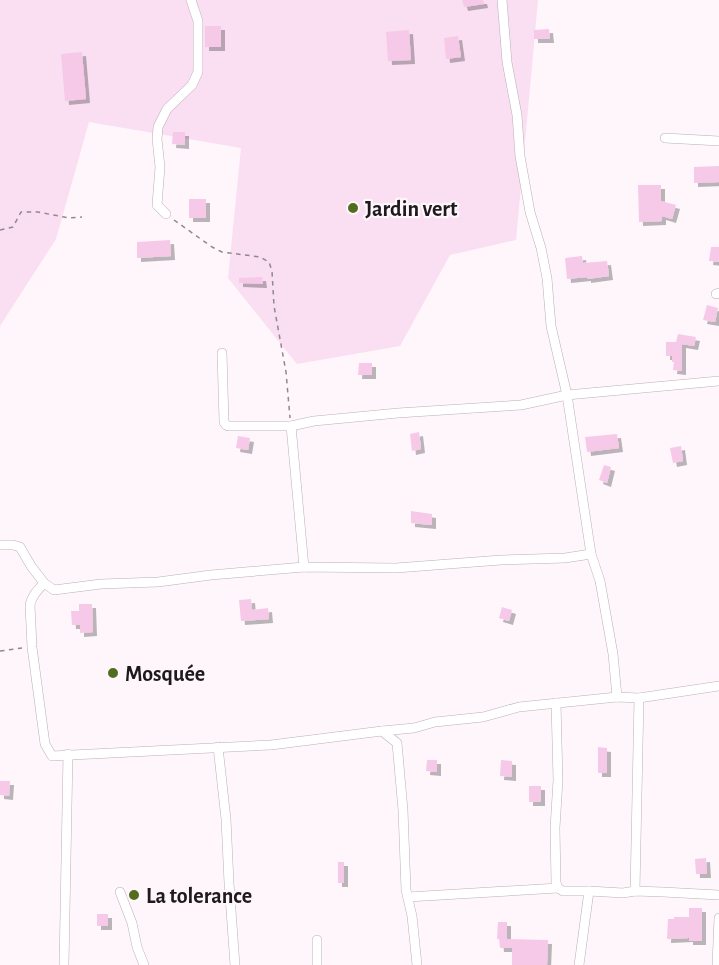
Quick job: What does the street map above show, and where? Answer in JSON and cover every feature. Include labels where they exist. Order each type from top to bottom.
[{"type":"street","points":[[165,214],[157,205],[160,167],[158,128],[167,109],[192,85],[198,72],[198,21],[191,0]]},
{"type":"street","points":[[502,0],[507,62],[517,115],[520,156],[530,212],[547,278],[551,326],[567,396],[591,554],[600,581],[613,654],[617,697]]},
{"type":"street","points":[[665,138],[719,141]]},
{"type":"street","points":[[222,353],[224,422],[226,425],[291,426],[314,421],[398,413],[521,405],[567,396],[719,381]]},
{"type":"street","points":[[291,426],[304,567]]},
{"type":"street","points":[[0,545],[13,544],[20,547],[44,584],[54,590],[304,567],[396,568],[564,558],[591,554]]},
{"type":"street","points":[[44,584],[34,594],[30,605],[32,647],[45,744],[52,756],[271,745],[414,728],[435,722],[483,717],[519,707],[617,697],[639,698],[719,686]]},
{"type":"street","points":[[635,891],[639,698]]},
{"type":"street","points":[[556,703],[558,780],[555,839],[558,888]]},
{"type":"street","points":[[397,743],[414,728]]},
{"type":"street","points":[[382,731],[397,743],[404,810],[406,890],[415,936],[417,965]]},
{"type":"street","points":[[218,747],[226,819],[228,883],[236,965]]},
{"type":"street","points":[[64,965],[68,754]]},
{"type":"street","points":[[408,897],[558,888],[563,891],[623,893],[635,891],[719,895]]},
{"type":"street","points":[[579,965],[589,891]]},
{"type":"street","points":[[120,892],[144,965]]},
{"type":"street","points":[[717,965],[719,918]]},
{"type":"street","points":[[317,940],[317,965]]},
{"type":"path","points":[[0,230],[13,227],[21,212],[81,218]]},
{"type":"path","points":[[165,214],[222,252],[260,257],[269,262],[286,372],[291,426]]},
{"type":"path","points":[[0,651],[32,647]]},
{"type":"shaded area","points":[[0,0],[538,0],[516,240],[450,255],[400,346],[297,364],[228,278],[241,148],[89,122],[56,239],[0,326]]},
{"type":"building","points":[[462,0],[483,0],[484,4],[464,7]]},
{"type":"building","points":[[205,26],[221,26],[221,47],[205,47]]},
{"type":"building","points":[[549,29],[550,39],[534,39],[534,30]]},
{"type":"building","points":[[409,30],[411,60],[388,61],[386,32]]},
{"type":"building","points":[[458,36],[461,57],[446,59],[444,38]]},
{"type":"building","points":[[82,52],[86,99],[65,101],[61,54]]},
{"type":"building","points":[[173,132],[185,132],[185,145],[172,144]]},
{"type":"building","points":[[719,166],[719,182],[694,183],[694,167]]},
{"type":"building","points":[[638,185],[661,185],[661,201],[676,205],[672,219],[662,216],[662,221],[639,222]]},
{"type":"building","points":[[189,199],[206,199],[206,218],[189,218]]},
{"type":"building","points":[[170,240],[171,256],[137,258],[137,242]]},
{"type":"building","points":[[711,247],[719,247],[719,262],[709,261]]},
{"type":"building","points":[[582,256],[583,263],[607,261],[609,276],[567,279],[565,258]]},
{"type":"building","points":[[262,277],[263,284],[239,283],[239,278]]},
{"type":"building","points":[[707,305],[718,308],[715,322],[703,320]]},
{"type":"building","points":[[678,334],[696,337],[694,346],[682,344],[682,371],[673,370],[672,356],[666,356],[666,342],[676,342]]},
{"type":"building","points":[[359,363],[372,363],[372,375],[358,375]]},
{"type":"building","points":[[419,432],[421,449],[412,451],[410,434]]},
{"type":"building","points":[[617,434],[619,448],[587,452],[585,437]]},
{"type":"building","points":[[238,436],[250,438],[248,450],[236,448]]},
{"type":"building","points":[[681,446],[683,461],[673,463],[670,448]]},
{"type":"building","points":[[604,465],[611,467],[607,483],[599,480]]},
{"type":"building","points":[[411,511],[432,514],[432,525],[411,523]]},
{"type":"building","points":[[251,599],[252,610],[268,608],[269,619],[241,621],[239,600]]},
{"type":"building","points":[[79,604],[92,604],[93,632],[80,633],[80,625],[72,625],[71,611],[79,611]]},
{"type":"building","points":[[502,607],[512,610],[509,621],[499,618]]},
{"type":"building","points":[[598,747],[607,748],[607,773],[598,773]]},
{"type":"building","points":[[427,760],[437,760],[437,772],[426,771]]},
{"type":"building","points":[[501,760],[512,761],[512,777],[500,776]]},
{"type":"building","points":[[0,781],[10,781],[9,796],[0,795]]},
{"type":"building","points":[[529,786],[541,786],[541,802],[529,802]]},
{"type":"building","points":[[706,858],[707,874],[696,874],[695,859]]},
{"type":"building","points":[[338,862],[344,862],[344,883],[338,883]]},
{"type":"building","points":[[689,908],[702,908],[702,941],[689,941],[689,938],[667,939],[668,919],[689,917]]},
{"type":"building","points":[[97,914],[108,914],[108,926],[97,926]]},
{"type":"building","points":[[498,922],[507,922],[507,939],[548,940],[547,965],[512,965],[512,948],[500,948],[499,939],[497,939]]},
{"type":"place","name":"Jardin vert","points":[[353,208]]},
{"type":"place","name":"Mosquée","points":[[113,673]]},
{"type":"place","name":"La tolerance","points":[[134,895]]}]
